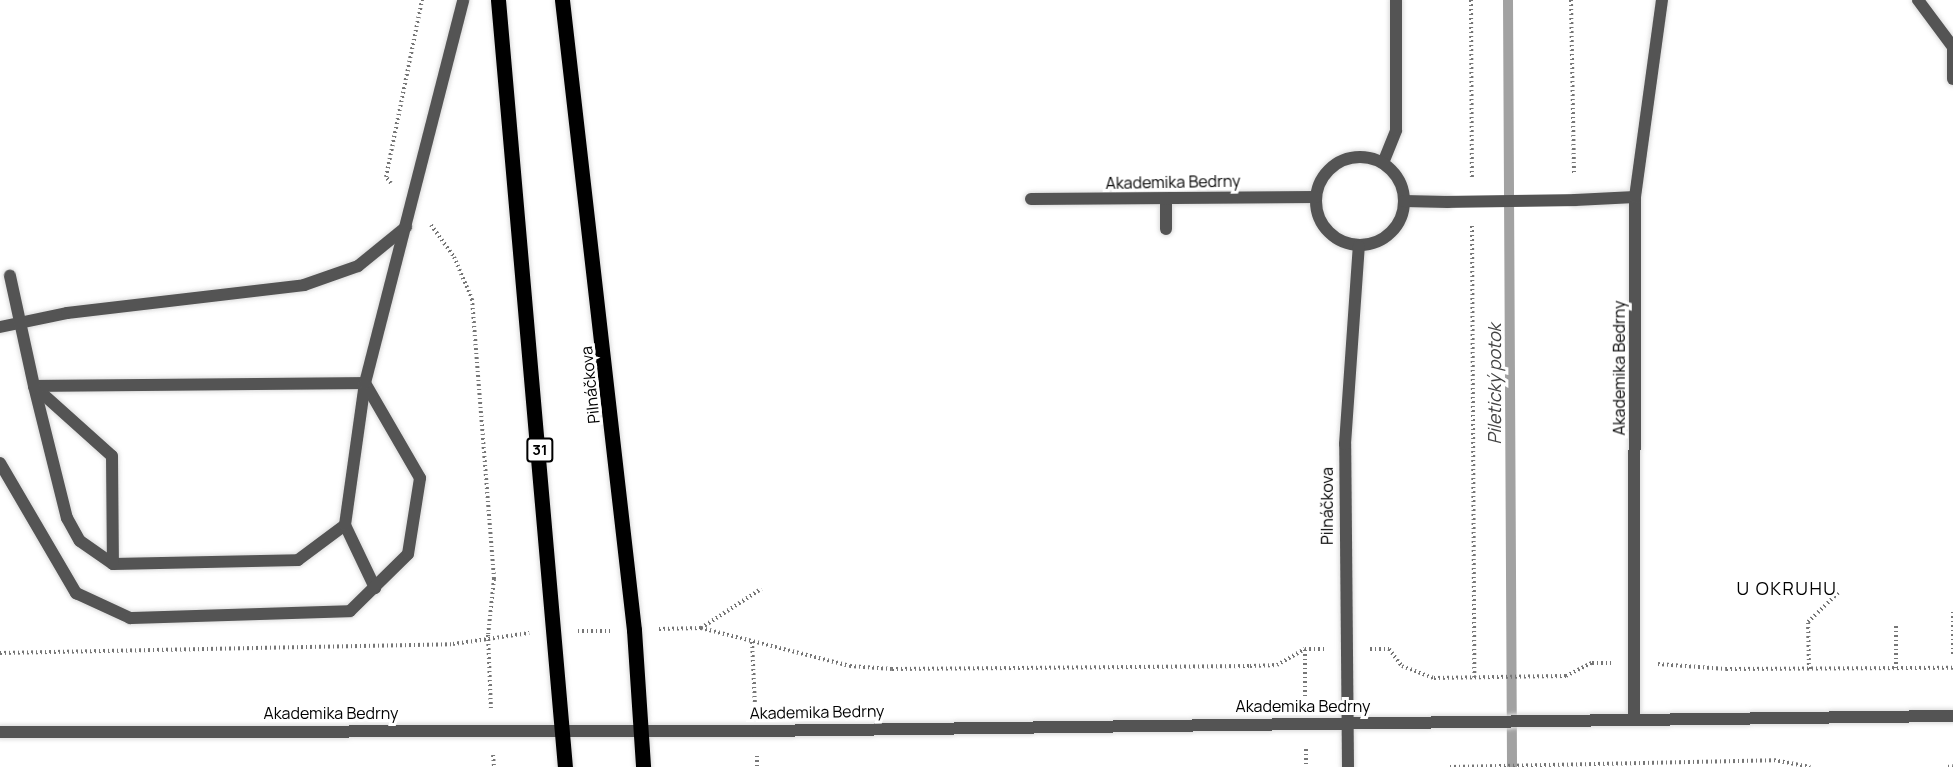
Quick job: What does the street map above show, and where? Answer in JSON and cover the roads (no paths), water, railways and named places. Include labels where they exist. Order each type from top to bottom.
[{"type":"main road","name":"31","points":[[498,0],[555,632],[564,767]]},
{"type":"main road","name":"Pilnáčkova","points":[[562,0],[634,630],[643,767]]},
{"type":"street","points":[[375,588],[345,525],[366,383],[463,0]]},
{"type":"street","points":[[565,25],[567,0]]},
{"type":"street","points":[[1383,163],[1396,130],[1396,0]]},
{"type":"street","name":"Akademika Bedrny","points":[[1634,719],[1635,196],[1662,0]]},
{"type":"street","points":[[1918,0],[1953,47],[1953,79]]},
{"type":"street","points":[[1369,158],[1383,163],[1398,180],[1404,201],[1402,215],[1385,238],[1359,246],[1332,236],[1317,212],[1316,197],[1319,183],[1340,162],[1369,158]]},
{"type":"street","points":[[1404,201],[1575,200],[1635,196]]},
{"type":"street","name":"Akademika Bedrny","points":[[1031,199],[1316,197]]},
{"type":"street","points":[[1166,199],[1166,229]]},
{"type":"street","points":[[0,327],[67,313],[304,285],[358,266],[406,227]]},
{"type":"street","name":"Pilnáčkova","points":[[1348,767],[1345,444],[1359,246]]},
{"type":"street","points":[[10,276],[18,325],[67,518],[80,541],[113,564],[298,560],[345,525]]},
{"type":"street","points":[[34,386],[366,383]]},
{"type":"street","points":[[0,463],[76,593],[130,618],[350,611],[408,554],[420,478],[366,383]]},
{"type":"street","points":[[34,386],[112,456],[113,564]]},
{"type":"street","name":"Akademika Bedrny","points":[[0,732],[562,727],[756,731],[1953,716]]},
{"type":"waterway","name":"Piletický potok","points":[[1508,0],[1512,767]]},
{"type":"district","name":"U OKRUHU","points":[[1787,588]]}]
